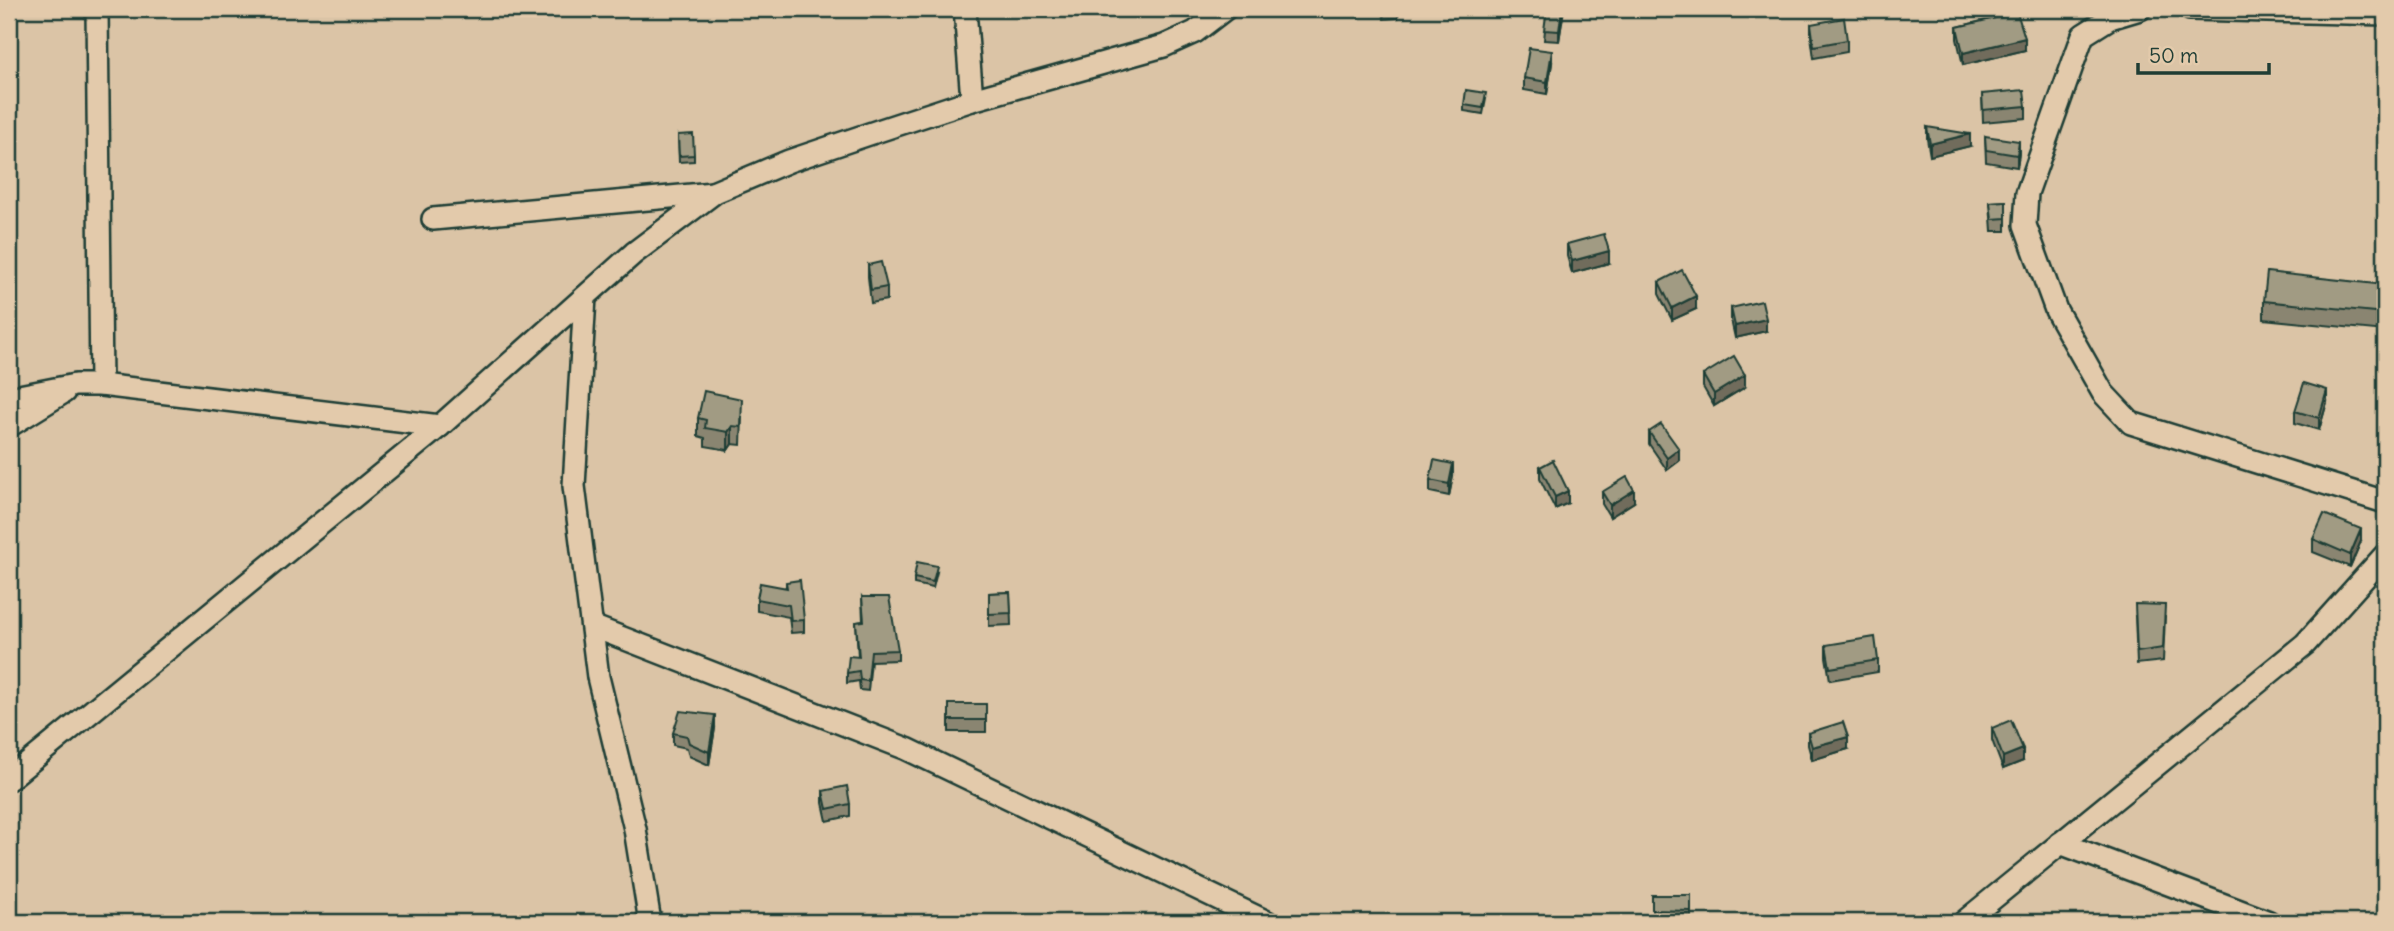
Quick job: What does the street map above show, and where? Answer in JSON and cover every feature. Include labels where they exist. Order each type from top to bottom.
[{"type":"street","points":[[97,9],[101,386]]},
{"type":"street","points":[[965,9],[972,100]]},
{"type":"street","points":[[9,779],[440,426],[634,253],[715,192],[789,162],[972,100],[1164,46],[1195,32],[1225,9]]},
{"type":"street","points":[[2140,9],[2110,19],[2083,35],[2027,193],[2025,225],[2056,310],[2103,393],[2131,422],[2385,502]]},
{"type":"street","points":[[2190,9],[2385,15]]},
{"type":"street","points":[[433,219],[715,192]]},
{"type":"street","points":[[585,296],[574,486],[598,677],[635,829],[650,922]]},
{"type":"street","points":[[9,426],[75,385]]},
{"type":"street","points":[[9,398],[75,385],[101,386],[440,426]]},
{"type":"street","points":[[1964,922],[2305,644],[2385,555]]},
{"type":"street","points":[[592,626],[907,749],[1209,892],[1266,922]]},
{"type":"street","points":[[2060,843],[2269,922]]},
{"type":"building","points":[[1547,9],[1562,9],[1559,31],[1544,30]]},
{"type":"building","points":[[2016,9],[2025,38],[1963,53],[1957,27],[2004,16],[2002,12]]},
{"type":"building","points":[[1844,18],[1847,40],[1814,46],[1811,24]]},
{"type":"building","points":[[1529,48],[1552,51],[1547,82],[1524,78]]},
{"type":"building","points":[[1466,90],[1486,93],[1483,108],[1464,105]]},
{"type":"building","points":[[2024,90],[2026,106],[1983,110],[1982,94]]},
{"type":"building","points":[[1927,127],[1970,134],[1930,144]]},
{"type":"building","points":[[693,134],[694,155],[679,156],[678,135]]},
{"type":"building","points":[[1985,136],[2019,141],[2017,155],[1986,150]]},
{"type":"building","points":[[2006,201],[2006,218],[1992,219],[1990,202]]},
{"type":"building","points":[[1604,234],[1609,251],[1572,261],[1567,244]]},
{"type":"building","points":[[881,262],[887,287],[871,290],[868,265]]},
{"type":"building","points":[[1682,270],[1696,296],[1672,308],[1659,282]]},
{"type":"building","points":[[2267,272],[2385,285],[2385,313],[2264,301]]},
{"type":"building","points":[[1762,301],[1766,319],[1735,326],[1731,308]]},
{"type":"building","points":[[1734,356],[1745,375],[1714,394],[1703,375]]},
{"type":"building","points":[[2304,383],[2327,390],[2319,418],[2295,411]]},
{"type":"building","points":[[704,391],[742,399],[741,427],[732,426],[728,432],[705,428],[706,420],[698,418]]},
{"type":"building","points":[[1661,424],[1679,449],[1667,458],[1649,432]]},
{"type":"building","points":[[1434,460],[1453,464],[1449,484],[1430,480]]},
{"type":"building","points":[[1553,460],[1568,491],[1555,497],[1540,467]]},
{"type":"building","points":[[1627,477],[1634,490],[1610,505],[1602,492]]},
{"type":"building","points":[[2324,514],[2361,529],[2350,555],[2313,539]]},
{"type":"building","points":[[917,562],[937,566],[933,582],[914,578]]},
{"type":"building","points":[[800,580],[804,620],[791,621],[789,605],[757,599],[760,583],[787,588],[786,582]]},
{"type":"building","points":[[1010,592],[1011,613],[989,614],[989,593]]},
{"type":"building","points":[[862,597],[889,597],[898,650],[871,651],[868,681],[860,680],[859,671],[847,673],[849,656],[859,657],[856,622],[864,621]]},
{"type":"building","points":[[2382,601],[2385,601],[2385,619],[2379,619]]},
{"type":"building","points":[[2135,604],[2165,605],[2163,648],[2137,652]]},
{"type":"building","points":[[1875,637],[1878,660],[1830,668],[1826,645]]},
{"type":"building","points":[[949,704],[986,704],[986,720],[949,720]]},
{"type":"building","points":[[680,711],[715,715],[709,752],[689,743],[687,736],[673,733]]},
{"type":"building","points":[[2011,720],[2023,749],[2003,757],[1992,728]]},
{"type":"building","points":[[1843,722],[1848,737],[1812,747],[1808,733]]},
{"type":"building","points":[[847,786],[850,804],[827,809],[823,791]]},
{"type":"building","points":[[1652,895],[1691,895],[1691,911],[1652,910]]}]
